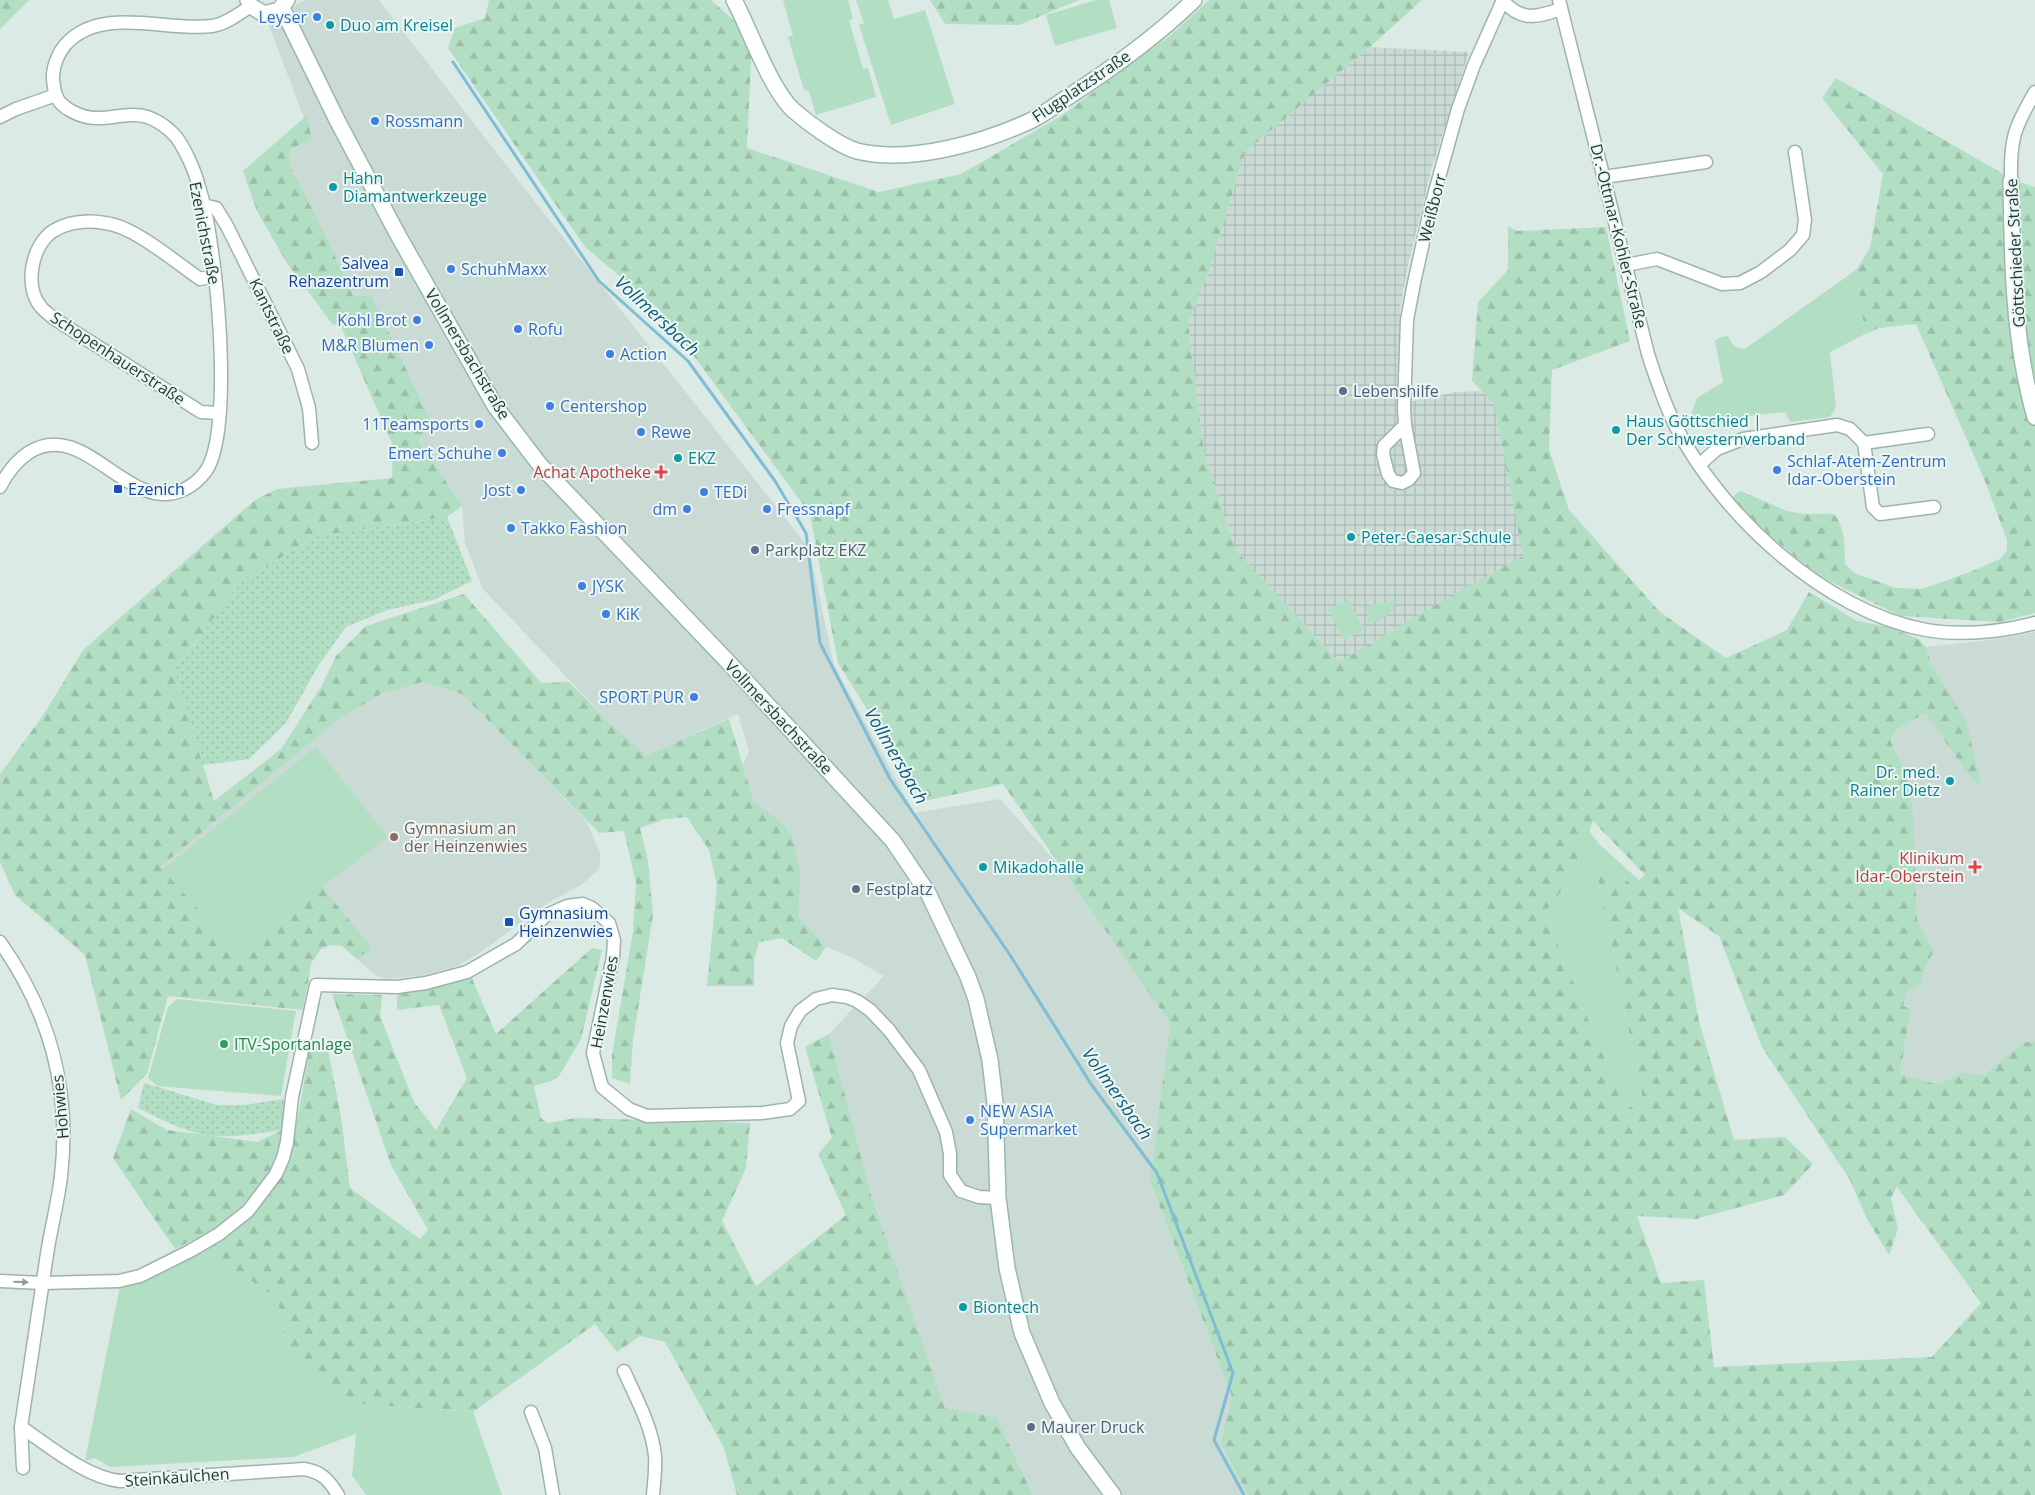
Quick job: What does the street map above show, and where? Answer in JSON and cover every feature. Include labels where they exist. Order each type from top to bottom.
[{"type":"main road","name":"Flugplatzstraße","points":[[734,0],[771,78],[792,109],[820,131],[856,150],[897,156],[957,147],[1031,121],[1091,82],[1168,26],[1194,0]]},
{"type":"main road","points":[[249,3],[264,14],[272,13],[285,4]]},
{"type":"main road","name":"Vollmersbachstraße","points":[[285,4],[338,122],[394,227],[496,406],[540,465],[730,664],[893,840],[928,892],[963,962],[976,999],[990,1060],[995,1103],[998,1198],[1007,1268],[1022,1333],[1052,1403],[1073,1441],[1114,1495]]},
{"type":"main road","name":"Göttschieder Straße","points":[[2011,182],[2013,271],[2020,348],[2024,377],[2035,417]]},
{"type":"street","points":[[1503,1],[1509,8],[1519,14],[1530,17],[1542,16],[1560,5]]},
{"type":"street","name":"Weißborr","points":[[1405,425],[1407,320],[1431,206],[1461,100],[1474,65],[1503,1]]},
{"type":"street","points":[[0,116],[56,95],[53,77],[56,62],[66,44],[83,32],[103,25],[139,22],[195,27],[215,26],[237,15],[249,3]]},
{"type":"street","name":"Dr.-Ottmar-Kohler-Straße","points":[[1560,5],[1648,354],[1676,426],[1717,490],[1755,532],[1808,577],[1855,604],[1889,620],[1928,630],[1990,631],[2035,623]]},
{"type":"street","name":"Göttschieder Straße","points":[[2011,182],[2010,160],[2014,131],[2035,92]]},
{"type":"street","name":"Ezenichstraße","points":[[0,487],[17,461],[37,448],[49,445],[68,447],[83,453],[136,487],[160,495],[174,494],[192,486],[206,471],[216,448],[219,413],[220,342],[216,276],[199,186],[185,154],[177,138],[166,127],[152,118],[135,114],[97,118],[83,117],[69,109],[56,95]]},
{"type":"street","points":[[1626,265],[1657,259],[1722,284],[1740,283],[1761,272],[1798,243],[1805,228],[1806,220],[1795,152]]},
{"type":"street","points":[[1604,177],[1706,162]]},
{"type":"street","name":"Kantstraße","points":[[203,204],[216,208],[227,226],[298,369],[309,408],[312,443]]},
{"type":"street","name":"Schopenhauerstraße","points":[[216,276],[200,279],[131,231],[107,223],[78,221],[52,232],[37,249],[31,270],[33,289],[40,306],[53,318],[201,412],[219,413]]},
{"type":"street","points":[[1699,464],[1717,448],[1743,439],[1837,425],[1850,429],[1864,443],[1873,508],[1880,514],[1934,507]]},
{"type":"street","points":[[1864,443],[1928,434]]},
{"type":"street","name":"Heinzenwies","points":[[43,1283],[119,1281],[140,1276],[220,1234],[248,1212],[276,1174],[283,1158],[287,1142],[292,1097],[316,986],[397,987],[426,983],[467,972],[516,944],[545,916],[567,906],[582,904],[592,908],[609,923],[614,940],[613,958],[593,1053],[602,1087],[629,1109],[647,1116],[762,1113],[790,1109],[800,1101],[787,1043],[791,1026],[800,1011],[816,999],[832,995],[847,997],[870,1010],[889,1030],[919,1070],[946,1132],[950,1154],[950,1175],[961,1191],[979,1197],[998,1198]]},
{"type":"street","name":"Hohwies","points":[[0,942],[29,988],[45,1024],[54,1051],[60,1083],[63,1117],[61,1177],[21,1427],[23,1468]]},
{"type":"street","points":[[0,1281],[43,1283]]},
{"type":"street","points":[[624,1371],[643,1412],[653,1442],[655,1470],[653,1495]]},
{"type":"street","points":[[531,1412],[545,1448],[553,1495]]},
{"type":"street","name":"Steinkäulchen","points":[[21,1427],[82,1468],[107,1480],[120,1482],[304,1469],[322,1474],[329,1480],[338,1495]]},
{"type":"shaded area","points":[[306,0],[379,0],[506,165],[809,548],[834,665],[914,813],[1000,799],[1064,871],[1170,1023],[1150,1182],[1232,1397],[1220,1442],[1248,1495],[1033,1495],[996,1417],[945,1409],[871,1195],[829,1034],[884,976],[853,958],[826,947],[799,917],[800,868],[792,837],[785,825],[754,802],[743,765],[749,751],[738,714],[647,755],[613,726],[483,589],[465,543],[462,506],[419,441],[431,421],[371,295],[353,296],[289,164],[289,150],[312,139],[267,20]]},
{"type":"shaded area","points":[[1370,47],[1469,52],[1432,167],[1408,265],[1400,309],[1397,383],[1399,404],[1456,392],[1483,391],[1494,403],[1524,556],[1442,601],[1339,662],[1235,549],[1204,452],[1188,323],[1208,274],[1245,152]]},
{"type":"shaded area","name":"Klinikum Idar-Oberstein","points":[[2035,632],[2035,1041],[2022,1043],[1985,1076],[1959,1073],[1939,1085],[1900,1075],[1911,1010],[1903,1007],[1908,991],[1920,985],[1925,968],[1934,951],[1917,920],[1910,783],[1890,740],[1896,730],[1925,713],[1973,781],[1945,690],[1932,666],[1926,647],[1989,640]]},
{"type":"shaded area","name":"Gymnasium an der Heinzenwies","points":[[422,682],[462,694],[587,822],[600,853],[600,865],[596,872],[581,885],[549,902],[484,950],[458,966],[425,975],[387,979],[376,976],[342,946],[330,945],[321,949],[311,963],[307,993],[237,951],[159,867],[339,719],[381,694]]},
{"type":"green space","points":[[0,0],[29,0],[0,29]]},
{"type":"green space","points":[[489,0],[711,0],[752,37],[747,148],[879,192],[961,174],[1061,116],[1172,34],[1209,0],[1422,0],[1370,47],[1245,152],[1208,274],[1188,323],[1204,452],[1235,549],[1339,662],[1523,556],[1494,403],[1472,381],[1478,302],[1508,270],[1508,226],[1517,231],[1606,227],[1630,341],[1552,370],[1549,449],[1569,510],[1660,612],[1726,658],[1787,630],[1809,592],[1857,621],[1885,626],[1917,638],[1926,647],[1932,666],[1966,721],[1981,784],[1973,781],[1925,713],[1896,730],[1890,740],[1910,783],[1917,920],[1934,951],[1925,968],[1920,985],[1908,991],[1903,1006],[1911,1009],[1900,1074],[1939,1085],[1959,1073],[1985,1075],[2022,1043],[2035,1041],[2035,1495],[1248,1495],[1220,1442],[1232,1397],[1150,1181],[1170,1023],[1003,784],[924,801],[838,663],[810,514],[660,310],[585,247],[448,48],[455,28],[485,18]],"holes":[[[1593,821],[1645,875],[1633,885],[1594,859],[1643,1100],[1625,1110],[1545,913],[1574,874]],[[1678,908],[1719,936],[1762,1047],[1850,1180],[1867,1219],[1889,1255],[1898,1229],[1891,1198],[1897,1187],[1981,1303],[1932,1357],[1714,1367],[1704,1280],[1661,1283],[1637,1216],[1696,1219],[1784,1195],[1813,1164],[1785,1137],[1734,1140],[1699,1021]]]},
{"type":"green space","points":[[848,0],[853,19],[849,20],[863,69],[868,68],[876,97],[816,115],[809,91],[804,90],[788,37],[793,35],[783,1]]},
{"type":"green space","points":[[856,0],[888,0],[894,19],[925,10],[955,104],[891,125],[859,25],[864,23]]},
{"type":"green space","points":[[930,0],[1079,0],[1019,25],[945,24]]},
{"type":"green space","points":[[1096,0],[1109,0],[1117,28],[1055,46],[1046,15]]},
{"type":"green space","points":[[1836,78],[2014,180],[2035,187],[2035,613],[2000,622],[1900,616],[1817,575],[1762,529],[1732,497],[1740,491],[1787,511],[1804,514],[1834,514],[1841,525],[1845,564],[1854,573],[1896,588],[1922,589],[2000,559],[2007,551],[2007,540],[1985,481],[1916,324],[1879,328],[1865,334],[1856,270],[1870,248],[1883,174],[1822,98]]},
{"type":"green space","points":[[306,116],[312,139],[289,150],[289,164],[353,296],[371,295],[431,421],[419,441],[462,506],[447,517],[317,536],[241,582],[174,670],[214,801],[281,749],[321,687],[336,656],[366,626],[464,594],[541,683],[569,682],[613,726],[647,755],[729,719],[754,802],[785,825],[792,837],[800,868],[799,917],[826,947],[816,961],[782,938],[759,942],[754,960],[754,986],[707,986],[717,885],[709,850],[687,817],[665,819],[640,828],[648,861],[653,915],[633,1040],[630,1084],[612,1078],[612,1055],[633,931],[636,883],[624,831],[599,833],[462,694],[422,682],[381,694],[339,719],[160,867],[237,951],[322,887],[372,948],[357,959],[342,946],[330,945],[321,949],[311,963],[303,1010],[168,996],[147,1074],[121,1100],[85,955],[15,895],[0,862],[0,774],[42,717],[83,650],[255,500],[277,489],[392,478],[393,446],[340,324],[333,325],[287,263],[257,211],[243,171]]},
{"type":"green space","points":[[1856,270],[1865,334],[1830,352],[1836,407],[1830,417],[1790,422],[1785,412],[1740,417],[1738,427],[1726,429],[1702,421],[1691,414],[1697,398],[1723,382],[1715,341],[1721,337],[1728,336],[1735,346],[1746,348]]},
{"type":"green space","points":[[447,517],[472,581],[433,600],[387,610],[346,627],[318,666],[286,723],[249,759],[203,765],[174,670],[241,582],[317,536]]},
{"type":"green space","points":[[1348,599],[1364,630],[1344,640],[1328,609]]},
{"type":"green space","points":[[1395,600],[1394,610],[1379,621],[1369,623],[1366,606]]},
{"type":"green space","points":[[316,747],[388,837],[237,951],[162,870]]},
{"type":"green space","points":[[1589,831],[1599,844],[1639,880],[1633,885],[1594,859],[1643,1100],[1624,1111],[1545,913],[1574,874]]},
{"type":"green space","points":[[592,948],[602,950],[581,1039],[559,1076],[551,1081],[534,1086],[541,1118],[547,1123],[576,1118],[750,1123],[746,1168],[722,1221],[756,1286],[846,1215],[818,1154],[832,1138],[805,1047],[829,1034],[871,1195],[945,1408],[996,1417],[1033,1495],[737,1495],[724,1448],[665,1342],[640,1336],[617,1352],[595,1324],[473,1412],[346,1403],[287,1347],[277,1298],[191,1241],[175,1249],[113,1158],[131,1109],[167,1130],[257,1142],[297,1123],[309,1052],[319,1041],[327,1045],[341,1117],[350,1188],[420,1239],[428,1230],[391,1165],[332,994],[382,995],[380,1016],[414,1102],[436,1130],[467,1078],[439,1005],[397,1010],[397,995],[471,976],[496,1034]]},
{"type":"green space","name":"ITV-Sportanlage","points":[[177,999],[296,1011],[281,1096],[157,1086],[148,1078],[168,1007]]},
{"type":"green space","points":[[144,1083],[217,1105],[244,1105],[284,1099],[283,1130],[244,1135],[215,1136],[188,1130],[138,1108]]},
{"type":"green space","points":[[205,1249],[277,1298],[287,1347],[346,1403],[473,1412],[502,1495],[366,1495],[352,1475],[356,1434],[293,1457],[110,1467],[95,1458],[85,1461],[120,1286]]},
{"type":"waterway","name":"Vollmersbach","points":[[453,62],[599,281],[688,361],[775,481],[806,533],[820,643],[890,779],[1010,955],[1091,1084],[1157,1173],[1233,1373],[1214,1440],[1244,1495]]},
{"type":"place","name":"Leyser","points":[[317,17]]},
{"type":"place","name":"Duo am Kreisel","points":[[330,25]]},
{"type":"place","name":"Rossmann","points":[[375,121]]},
{"type":"place","name":"Hahn Diamantwerkzeuge","points":[[333,187]]},
{"type":"place","name":"SchuhMaxx","points":[[451,269]]},
{"type":"place","name":"Salvea Rehazentrum","points":[[399,272]]},
{"type":"place","name":"Kohl Brot","points":[[417,320]]},
{"type":"place","name":"Rofu","points":[[518,329]]},
{"type":"place","name":"M&R Blumen","points":[[429,345]]},
{"type":"place","name":"Action","points":[[610,354]]},
{"type":"place","name":"Lebenshilfe","points":[[1343,391]]},
{"type":"place","name":"Centershop","points":[[550,406]]},
{"type":"place","name":"11Teamsports","points":[[479,424]]},
{"type":"place","name":"Haus Göttschied | Der Schwesternverband","points":[[1616,430]]},
{"type":"place","name":"Rewe","points":[[641,432]]},
{"type":"place","name":"Emert Schuhe","points":[[502,453]]},
{"type":"place","name":"EKZ","points":[[678,458]]},
{"type":"place","name":"Schlaf-Atem-Zentrum Idar-Oberstein","points":[[1777,470]]},
{"type":"place","name":"Achat Apotheke","points":[[661,472]]},
{"type":"place","name":"Ezenich","points":[[118,489]]},
{"type":"place","name":"Jost","points":[[521,490]]},
{"type":"place","name":"TEDi","points":[[704,492]]},
{"type":"place","name":"dm","points":[[687,509]]},
{"type":"place","name":"Fressnapf","points":[[767,509]]},
{"type":"place","name":"Takko Fashion","points":[[511,528]]},
{"type":"place","name":"Peter-Caesar-Schule","points":[[1351,537]]},
{"type":"place","name":"Parkplatz EKZ","points":[[755,550]]},
{"type":"place","name":"JYSK","points":[[582,586]]},
{"type":"place","name":"KiK","points":[[606,614]]},
{"type":"place","name":"SPORT PUR","points":[[694,697]]},
{"type":"place","name":"Dr. med. Rainer Dietz","points":[[1950,781]]},
{"type":"place","name":"Gymnasium an der Heinzenwies","points":[[394,837]]},
{"type":"place","name":"Mikadohalle","points":[[983,867]]},
{"type":"place","name":"Klinikum Idar-Oberstein","points":[[1975,867]]},
{"type":"place","name":"Festplatz","points":[[856,889]]},
{"type":"place","name":"Gymnasium Heinzenwies","points":[[509,922]]},
{"type":"place","name":"ITV-Sportanlage","points":[[224,1044]]},
{"type":"place","name":"NEW ASIA Supermarket","points":[[970,1120]]},
{"type":"place","name":"Biontech","points":[[963,1307]]},
{"type":"place","name":"Maurer Druck","points":[[1031,1427]]}]
